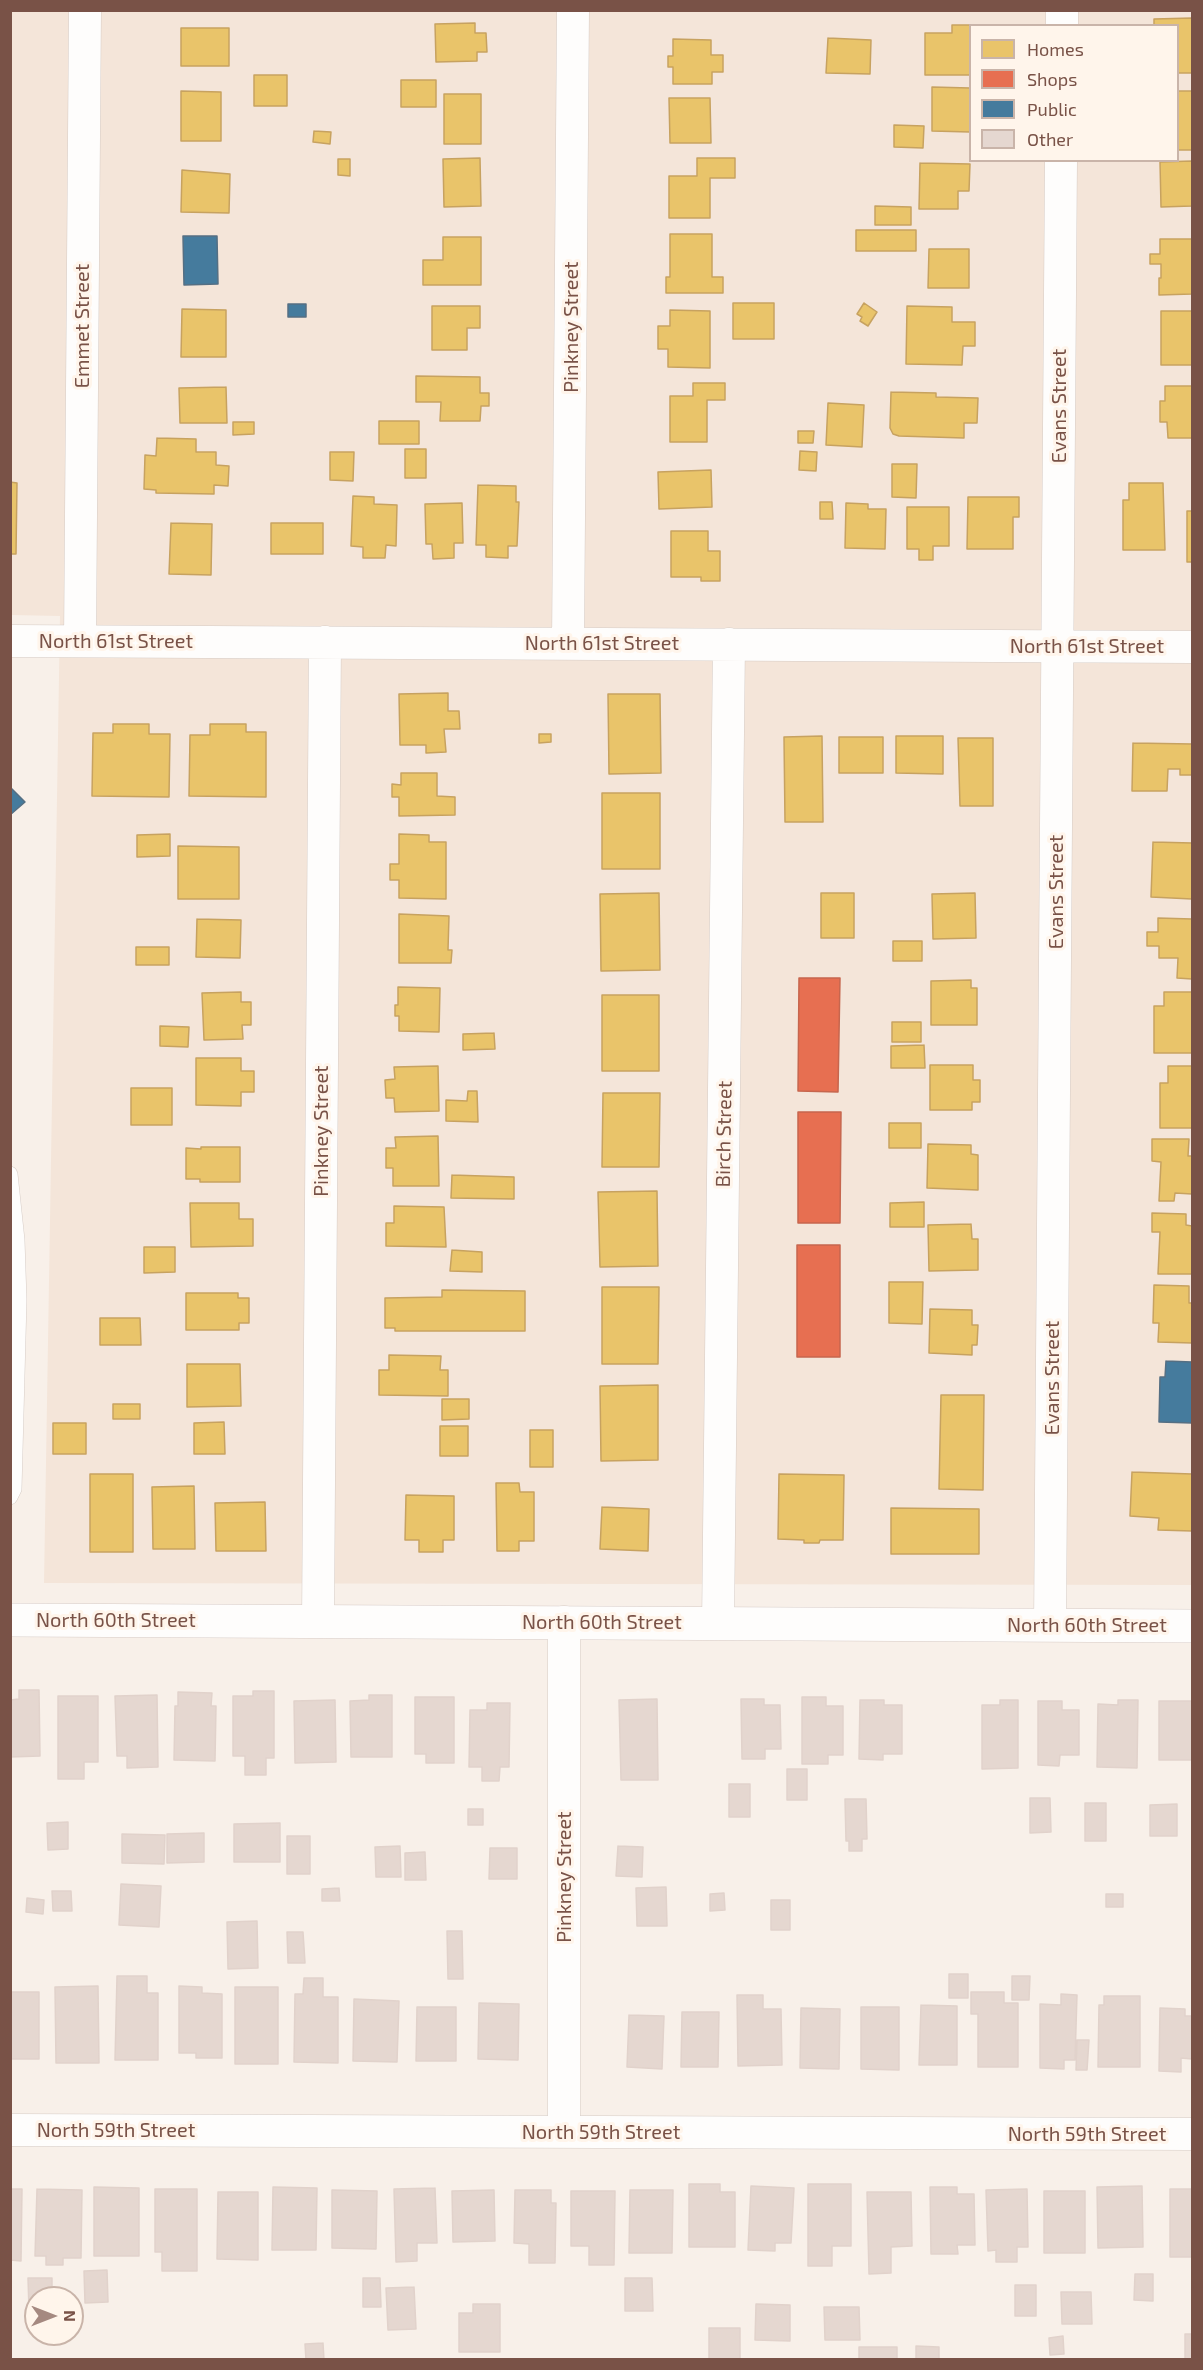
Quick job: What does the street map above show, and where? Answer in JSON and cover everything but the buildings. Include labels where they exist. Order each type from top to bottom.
[{"type":"main road","name":"North 60th Street","points":[[10,1620],[1192,1626]]},
{"type":"street","name":"Emmet Street","points":[[80,641],[85,10]]},
{"type":"street","name":"Pinkney Street","points":[[568,643],[573,10]]},
{"type":"street","name":"Evans Street","points":[[1050,1624],[1061,162]]},
{"type":"street","name":"North 61st Street","points":[[10,641],[1192,647]]},
{"type":"street","name":"Pinkney Street","points":[[318,1621],[325,642]]},
{"type":"street","name":"Birch Street","points":[[718,1623],[729,644]]},
{"type":"street","name":"Pinkney Street","points":[[564,1622],[564,2132]]},
{"type":"street","name":"North 59th Street","points":[[10,2130],[1192,2134]]},
{"type":"lane","points":[[10,1174],[17,1240],[19,1300],[14,1489],[10,1497]]},
{"type":"shaded area","points":[[11,11],[1192,11],[1192,1585],[44,1583],[60,616],[11,615]]}]
